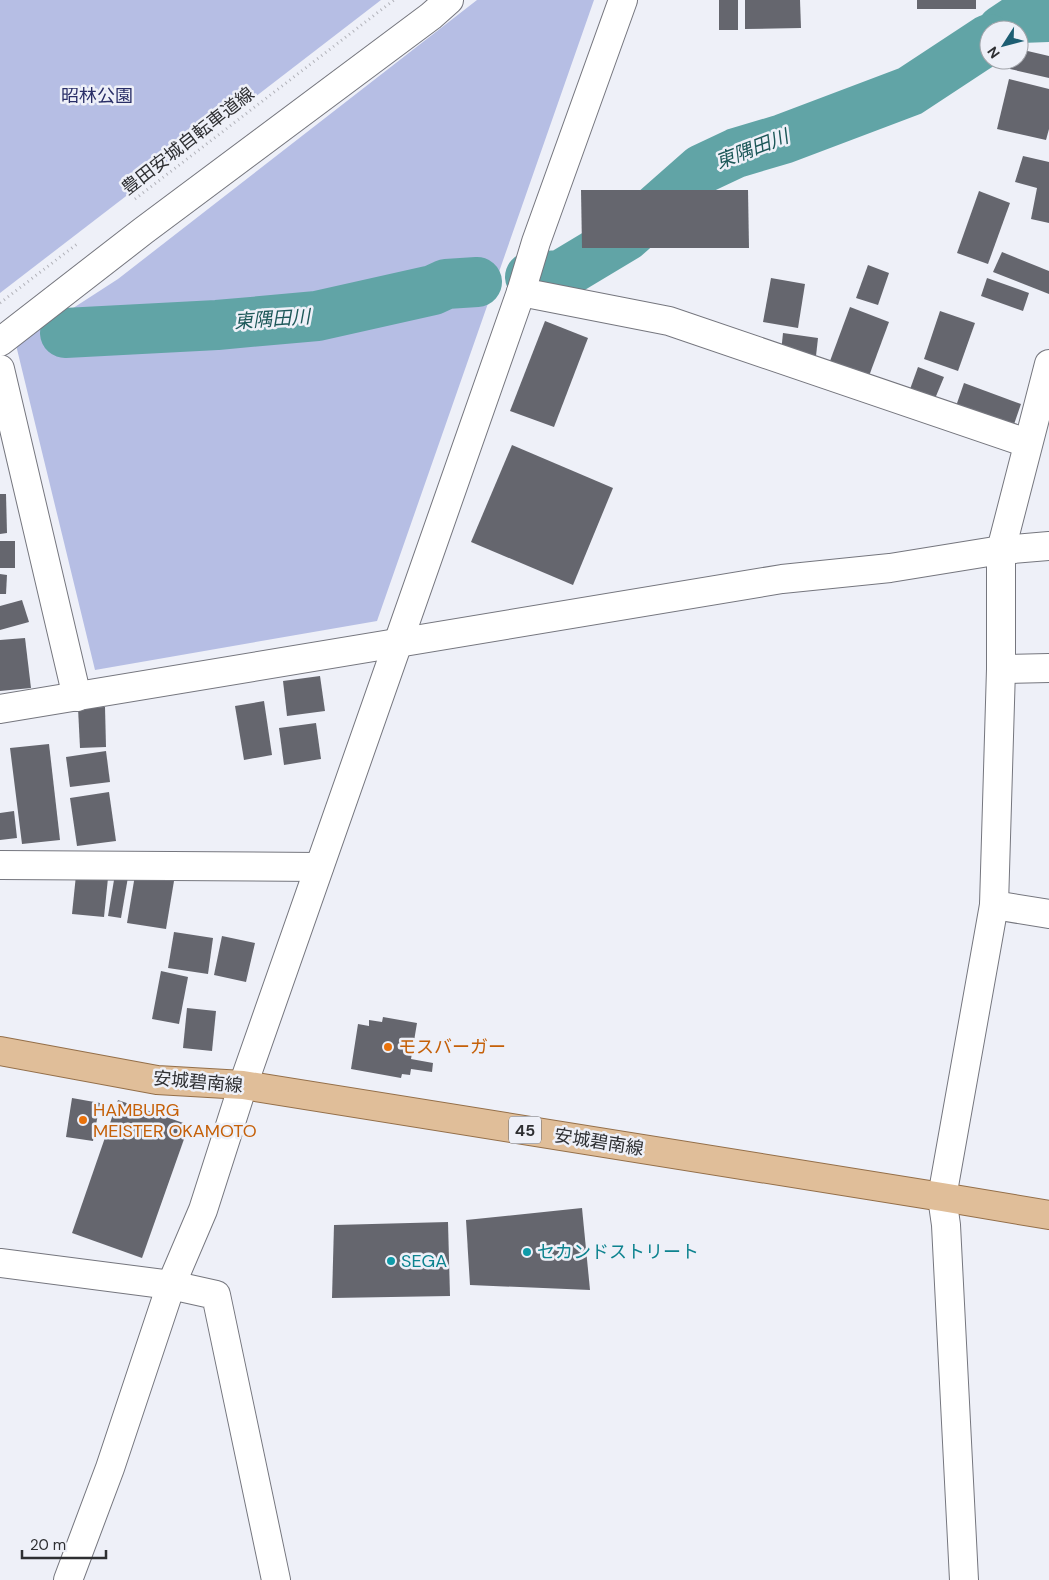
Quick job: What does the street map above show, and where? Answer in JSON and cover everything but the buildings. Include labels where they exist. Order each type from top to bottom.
[{"type":"main road","name":"安城碧南線","points":[[0,1050],[157,1080],[243,1085],[942,1197],[1049,1216]]},
{"type":"street","points":[[0,342],[143,231],[431,16],[449,0]]},
{"type":"street","points":[[68,1580],[110,1468],[171,1285],[203,1210],[243,1085],[521,292],[536,242],[623,0]]},
{"type":"street","points":[[521,292],[669,321],[1028,443]]},
{"type":"street","points":[[964,1580],[946,1225],[942,1197],[994,905],[1001,669],[1001,550],[1049,364]]},
{"type":"street","points":[[0,369],[77,697]]},
{"type":"street","points":[[0,709],[782,580],[890,568],[1001,550],[1049,546]]},
{"type":"street","points":[[1001,669],[1049,668]]},
{"type":"street","points":[[0,865],[320,867]]},
{"type":"street","points":[[994,905],[1049,914]]},
{"type":"street","points":[[0,1263],[171,1285],[216,1296],[276,1580]]},
{"type":"path","name":"豊田安城自転車道線","points":[[134,200],[394,0]]},
{"type":"path","points":[[0,303],[79,242]]},
{"type":"green space","name":"昭林公園","points":[[0,0],[381,0],[0,293]]},
{"type":"green space","points":[[477,0],[594,0],[377,621],[95,670],[16,345],[118,279]]},
{"type":"waterway","name":"東隅田川","points":[[1017,20],[1020,18],[1049,17]]},
{"type":"waterway","name":"東隅田川","points":[[530,277],[561,275],[626,236],[702,169],[736,153],[783,139],[910,91],[979,46]]},
{"type":"waterway","name":"東隅田川","points":[[65,333],[217,325],[317,316],[433,290],[446,284],[477,282]]},
{"type":"place","name":"モスバーガー","points":[[388,1047]]},
{"type":"place","name":"HAMBURG MEISTER OKAMOTO","points":[[83,1120]]},
{"type":"place","name":"セカンドストリート","points":[[527,1252]]},
{"type":"place","name":"SEGA","points":[[391,1261]]}]
